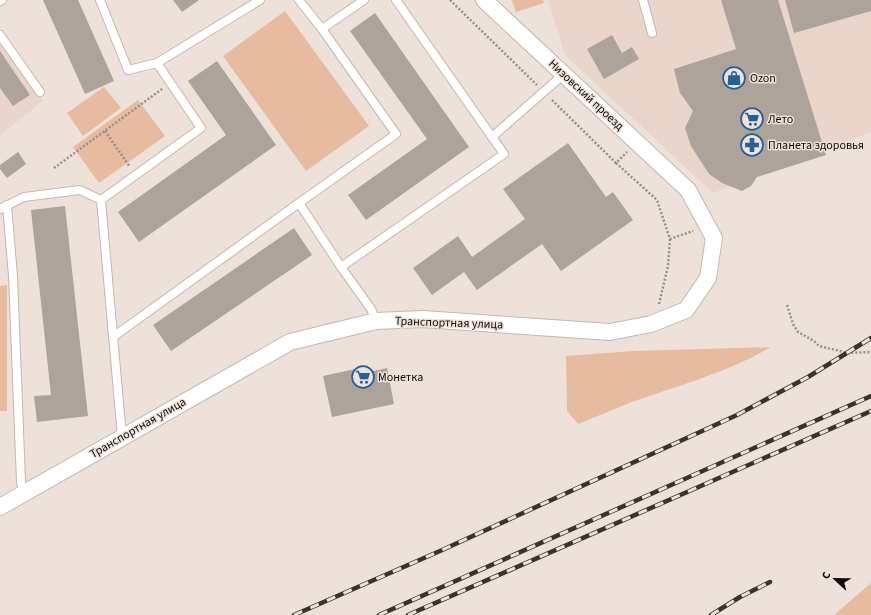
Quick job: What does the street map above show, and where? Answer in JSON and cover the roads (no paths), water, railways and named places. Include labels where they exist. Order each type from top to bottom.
[{"type":"street","name":"Низовский проезд","points":[[484,0],[688,190]]},
{"type":"street","name":"Транспортная улица","points":[[0,507],[290,342],[376,321],[423,319],[610,332],[651,324],[686,310],[708,278],[714,238],[688,190]]},
{"type":"lane","points":[[100,0],[128,70],[157,63],[260,0]]},
{"type":"lane","points":[[113,337],[396,134],[322,29],[299,0]]},
{"type":"lane","points":[[322,29],[364,0]]},
{"type":"lane","points":[[341,267],[504,154],[396,0]]},
{"type":"lane","points":[[643,0],[652,33]]},
{"type":"lane","points":[[0,35],[40,92]]},
{"type":"lane","points":[[101,200],[201,128],[157,63]]},
{"type":"lane","points":[[492,137],[564,74]]},
{"type":"lane","points":[[24,493],[21,476],[13,276],[4,207],[24,197],[80,190],[101,200]]},
{"type":"lane","points":[[101,200],[122,437]]},
{"type":"lane","points":[[299,203],[341,267],[371,309],[376,321]]},
{"type":"railway","points":[[294,615],[440,551],[737,415],[808,377],[871,338]]},
{"type":"railway","points":[[379,615],[871,396]]},
{"type":"railway","points":[[408,615],[871,411]]},
{"type":"railway","points":[[711,615],[740,597],[770,582]]},
{"type":"place","name":"Ozon","points":[[734,78]]},
{"type":"place","name":"Лето","points":[[752,119]]},
{"type":"place","name":"Планета здоровья","points":[[752,145]]},
{"type":"place","name":"Монетка","points":[[363,377]]}]
